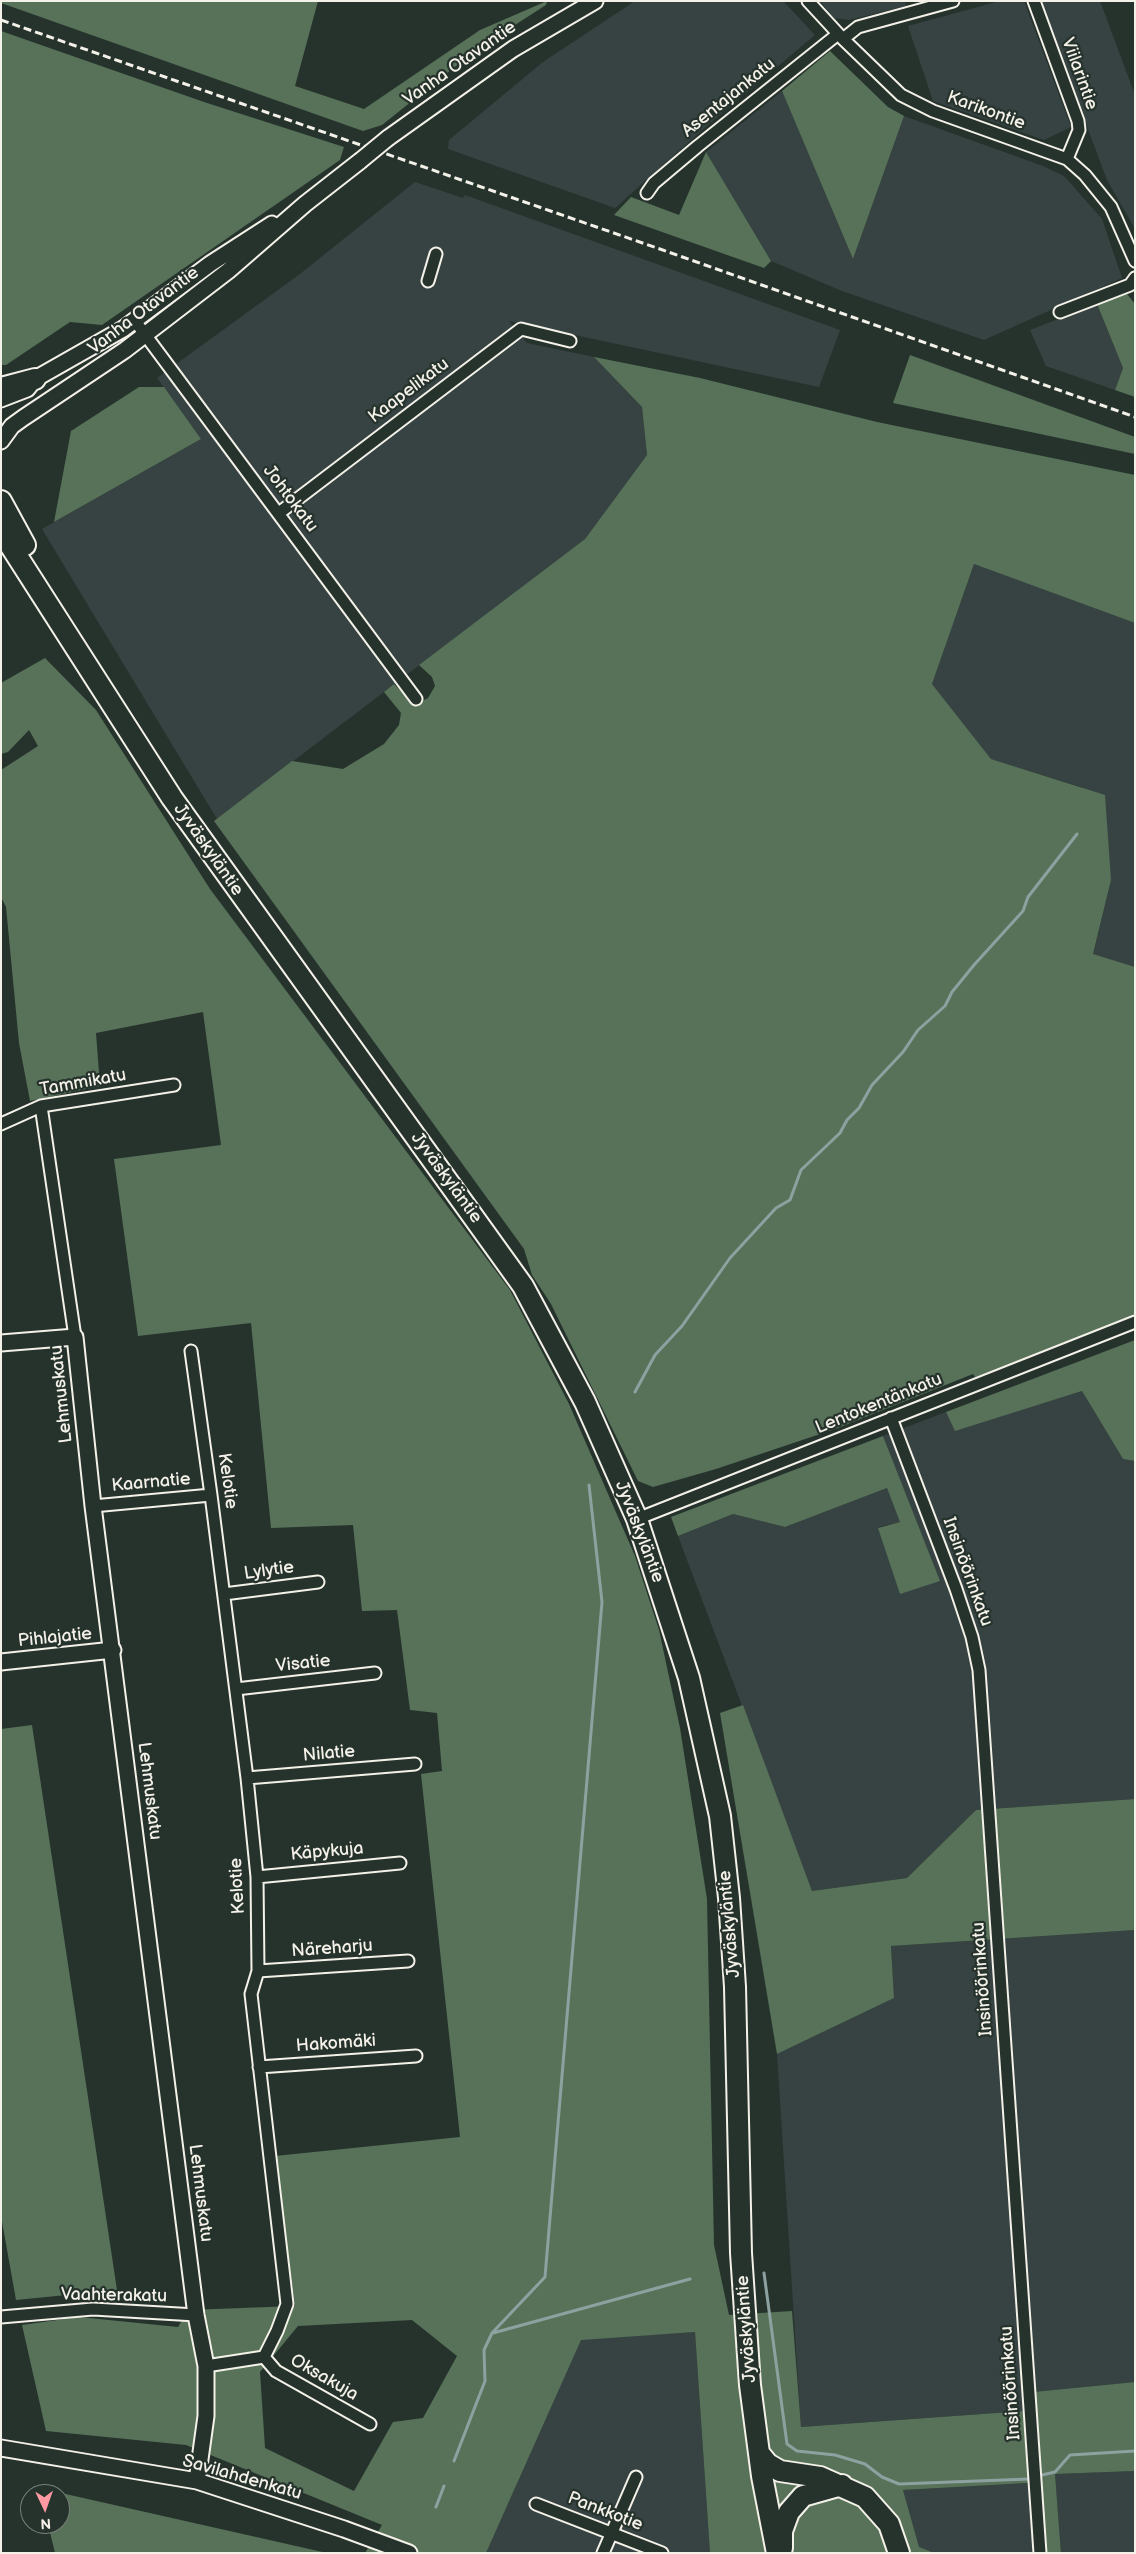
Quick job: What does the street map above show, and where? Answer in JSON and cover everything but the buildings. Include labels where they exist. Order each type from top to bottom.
[{"type":"highway","points":[[1,388],[35,380]]},
{"type":"highway","name":"Jyväskyläntie","points":[[1,501],[86,660]]},
{"type":"highway","name":"Jyväskyläntie","points":[[1,531],[86,660],[172,798],[523,1286],[585,1402],[637,1519],[689,1678],[720,1816],[729,1898],[735,1987],[742,2253],[750,2385],[759,2453],[778,2553]]},
{"type":"highway","points":[[759,2453],[768,2464],[780,2471],[820,2477],[842,2485],[865,2497],[889,2524],[899,2553]]},
{"type":"highway","points":[[782,2553],[782,2531],[789,2512],[803,2496],[842,2485]]},
{"type":"main road","name":"Vanha Otavantie","points":[[1,441],[12,426],[94,373],[145,336],[388,138],[513,49],[595,1]]},
{"type":"main road","name":"Vanha Otavantie","points":[[1,399],[27,389],[35,380],[135,321],[223,255],[305,204]]},
{"type":"main road","points":[[1,1343],[75,1337]]},
{"type":"main road","name":"Lehmuskatu","points":[[75,1337],[93,1506],[113,1650],[196,2315],[206,2366],[206,2416],[197,2481]]},
{"type":"main road","name":"Pihlajatie","points":[[1,1662],[113,1650]]},
{"type":"main road","name":"Savilahdenkatu","points":[[1,2448],[197,2481],[344,2529],[409,2553]]},
{"type":"street","name":"Karikontie","points":[[808,1],[840,37],[890,86],[915,102],[1067,159],[1085,175],[1111,207],[1135,261]]},
{"type":"street","name":"Asentajankatu","points":[[647,193],[654,184],[698,146],[840,37],[858,27],[953,1]]},
{"type":"street","name":"Viilarintie","points":[[1034,1],[1078,121],[1079,130],[1077,138],[1067,159]]},
{"type":"street","points":[[428,281],[436,254]]},
{"type":"street","points":[[1060,312],[1130,285],[1135,278]]},
{"type":"street","name":"Johtokatu","points":[[135,321],[416,699]]},
{"type":"street","name":"Kaapelikatu","points":[[279,513],[521,329],[570,341]]},
{"type":"street","name":"Tammikatu","points":[[1,1124],[41,1106],[174,1085]]},
{"type":"street","name":"Lehmuskatu","points":[[41,1106],[75,1337]]},
{"type":"street","name":"Lentokentänkatu","points":[[637,1519],[1135,1322]]},
{"type":"street","name":"Kelotie","points":[[190,1351],[236,1689],[256,1876],[258,1972],[251,1994],[287,2304],[277,2331],[264,2356]]},
{"type":"street","name":"Insinöörinkatu","points":[[891,1418],[956,1589],[972,1637],[978,1670],[1040,2553]]},
{"type":"street","name":"Kaarnatie","points":[[93,1506],[211,1495]]},
{"type":"street","name":"Lylytie","points":[[224,1594],[318,1582]]},
{"type":"street","name":"Visatie","points":[[236,1689],[375,1673]]},
{"type":"street","name":"Nilatie","points":[[247,1778],[415,1764]]},
{"type":"street","name":"Käpykuja","points":[[256,1876],[400,1863]]},
{"type":"street","name":"Näreharju","points":[[258,1972],[408,1961]]},
{"type":"street","name":"Hakomäki","points":[[259,2067],[416,2056]]},
{"type":"street","name":"Vaahterakatu","points":[[1,2317],[93,2309],[196,2315]]},
{"type":"street","points":[[206,2366],[264,2356]]},
{"type":"street","name":"Oksakuja","points":[[264,2356],[276,2371],[370,2424]]},
{"type":"street","points":[[603,2553],[636,2477]]},
{"type":"street","name":"Pankkotie","points":[[536,2504],[662,2553]]},
{"type":"shaded area","points":[[635,1],[783,1],[815,35],[709,124],[615,208],[448,149],[449,140],[543,62]]},
{"type":"shaded area","points":[[820,1],[905,1],[906,6],[849,20],[834,18]]},
{"type":"shaded area","points":[[1000,1],[1024,1],[1071,127],[1044,140],[933,101],[908,26]]},
{"type":"shaded area","points":[[1040,1],[1100,1],[1135,95],[1135,229],[1107,180]]},
{"type":"shaded area","points":[[782,91],[853,259],[904,116],[1043,166],[1064,176],[1102,219],[1122,278],[984,340],[842,291],[771,261],[706,152]]},
{"type":"shaded area","points":[[415,182],[463,198],[465,195],[840,330],[819,387],[509,321],[527,343],[594,357],[642,407],[647,455],[585,539],[217,819],[42,529],[201,439],[157,378],[300,274]]},
{"type":"shaded area","points":[[1097,304],[1123,368],[1115,390],[1046,366],[1030,330]]},
{"type":"shaded area","points":[[974,564],[1135,623],[1135,967],[1093,955],[1111,880],[1081,787],[991,759],[932,684]]},
{"type":"shaded area","points":[[1082,1391],[1123,1459],[1135,1461],[1135,1799],[976,1810],[907,1878],[812,1891],[678,1536],[733,1514],[785,1527],[887,1488],[901,1522],[878,1527],[940,1582],[883,1436],[946,1412],[956,1430]]},
{"type":"shaded area","points":[[1135,1930],[1135,2382],[1023,2393],[1024,2411],[801,2427],[777,2054],[894,1998],[891,1946]]},
{"type":"shaded area","points":[[695,2332],[710,2553],[486,2553],[581,2339]]},
{"type":"shaded area","points":[[1135,2471],[1135,2553],[1061,2553],[1055,2474]]},
{"type":"shaded area","points":[[1029,2483],[1034,2553],[934,2553],[919,2548],[903,2490]]},
{"type":"green space","points":[[1,1],[318,1],[295,86],[364,109],[480,30],[547,1],[546,5],[476,50],[382,125],[363,131],[1,3]]},
{"type":"green space","points":[[1,31],[204,102],[344,147],[340,160],[102,325],[70,322],[6,365],[1,365]]},
{"type":"green space","points":[[830,51],[888,107],[904,116],[853,259],[782,91]]},
{"type":"green space","points":[[706,152],[771,261],[764,268],[614,215],[631,197],[679,215]]},
{"type":"green space","points":[[1127,294],[1135,304],[1135,397],[1115,390],[1123,368],[1097,304]]},
{"type":"green space","points":[[910,355],[1135,437],[1135,454],[893,403]]},
{"type":"green space","points":[[594,357],[700,378],[877,422],[1135,475],[1135,623],[974,564],[932,684],[991,759],[1105,795],[1111,880],[1093,954],[1135,967],[1135,1317],[988,1373],[975,1377],[973,1374],[838,1428],[716,1469],[653,1487],[638,1481],[551,1304],[532,1275],[524,1249],[214,821],[292,761],[343,769],[384,744],[399,725],[401,713],[384,692],[394,684],[415,705],[428,698],[435,686],[432,677],[419,665],[585,539],[647,455],[642,407]]},
{"type":"green space","points":[[139,387],[164,387],[201,439],[54,522],[71,431]]},
{"type":"green space","points":[[45,658],[96,710],[210,889],[510,1290],[569,1404],[635,1556],[659,1630],[680,1728],[707,1899],[714,2245],[729,2315],[792,2311],[801,2427],[1024,2411],[1023,2393],[1135,2382],[1135,2471],[1055,2474],[1061,2553],[1035,2553],[1028,2483],[903,2490],[919,2547],[934,2553],[710,2553],[695,2332],[581,2340],[486,2553],[365,2553],[382,2525],[186,2445],[46,2431],[22,2325],[79,2317],[178,2327],[188,2310],[295,2306],[275,2156],[460,2137],[421,1774],[442,1771],[437,1713],[410,1710],[397,1610],[362,1611],[353,1525],[271,1528],[251,1323],[138,1336],[114,1159],[221,1145],[203,1012],[96,1033],[100,1086],[30,1101],[19,1043],[6,907],[1,897],[1,770],[38,746],[29,730],[8,752],[1,754],[1,683]],"holes":[[[412,2320],[457,2356],[423,2418],[393,2422],[354,2491],[265,2448],[260,2372],[298,2326]]]},
{"type":"green space","points":[[1135,1340],[1135,1461],[1123,1459],[1082,1391],[955,1431],[946,1412]]},
{"type":"green space","points":[[883,1436],[940,1581],[900,1594],[878,1528],[900,1522],[887,1488],[785,1527],[733,1514],[678,1536],[671,1517]]},
{"type":"green space","points":[[743,1705],[812,1891],[907,1878],[976,1810],[1135,1799],[1135,1930],[891,1946],[894,1998],[777,2054],[720,1713]]},
{"type":"green space","points":[[32,1725],[117,2290],[16,2300],[1,2216],[1,1729]]},
{"type":"green space","points":[[70,2495],[327,2553],[55,2553],[50,2534],[70,2534]]},
{"type":"waterway","points":[[635,1392],[655,1355],[682,1326],[730,1258],[776,1208],[790,1200],[801,1170],[840,1133],[847,1120],[859,1108],[872,1085],[903,1052],[918,1030],[945,1006],[952,992],[974,965],[1023,911],[1028,897],[1077,834]]},
{"type":"waterway","points":[[454,2461],[485,2381],[484,2350],[492,2333],[545,2277],[602,1602],[589,1485]]},
{"type":"waterway","points":[[764,2273],[787,2444],[797,2451],[835,2455],[865,2464],[882,2477],[899,2484],[1029,2479]]},
{"type":"waterway","points":[[493,2333],[690,2279]]},
{"type":"waterway","points":[[1042,2475],[1055,2472],[1070,2455],[1135,2451]]},
{"type":"waterway","points":[[436,2507],[444,2486]]},
{"type":"railway","points":[[1,20],[657,248],[1135,417]]}]
